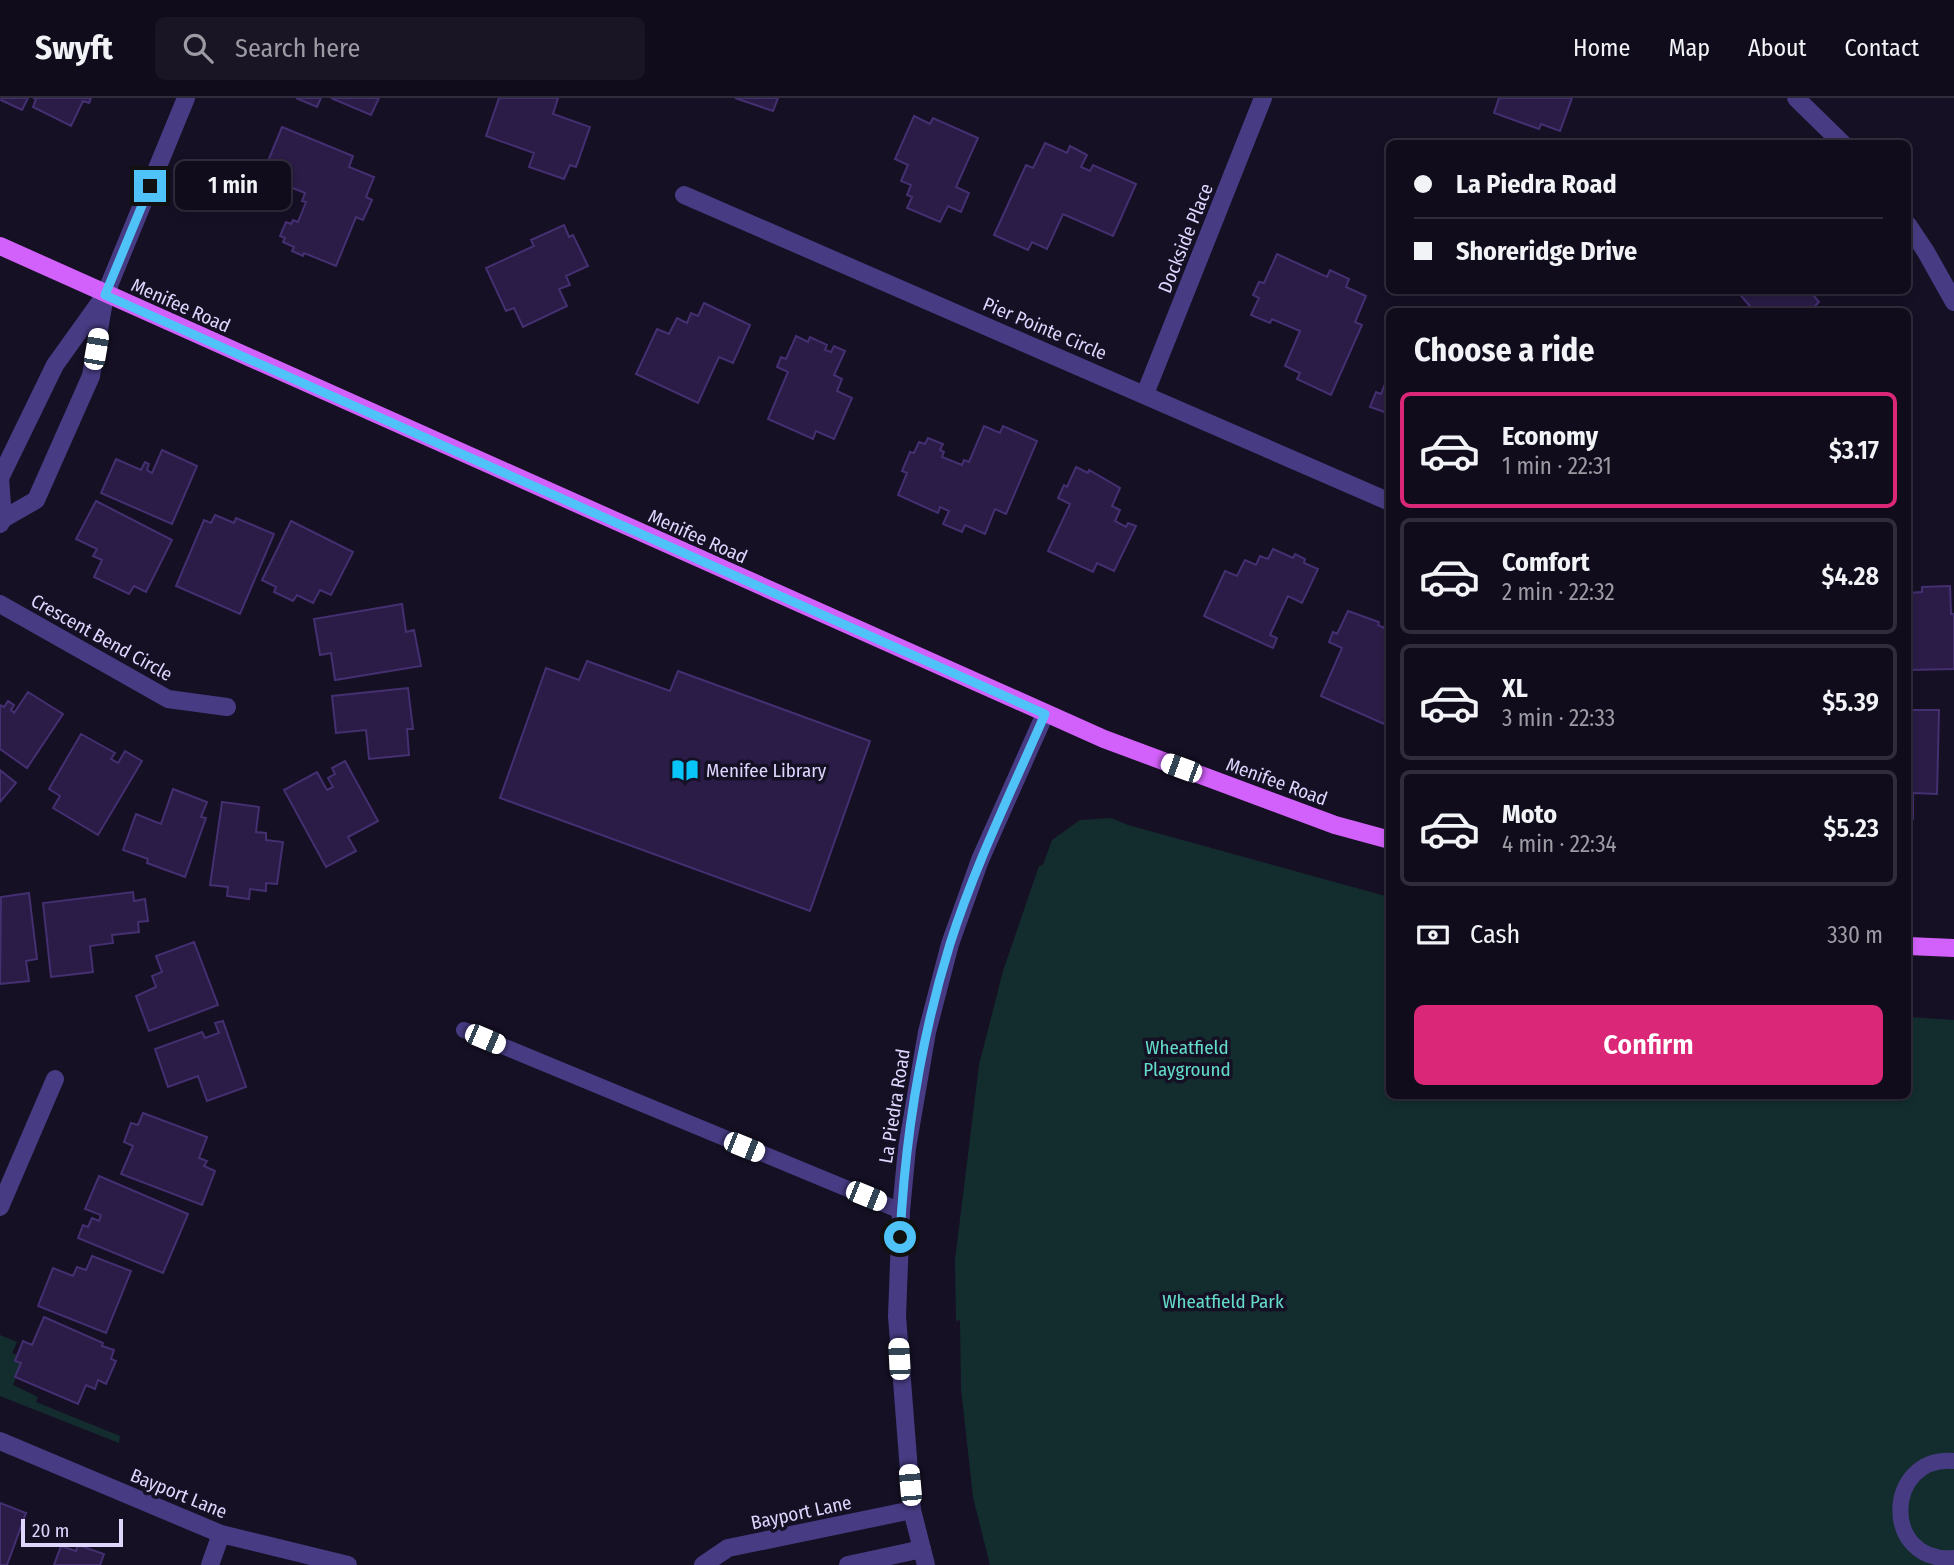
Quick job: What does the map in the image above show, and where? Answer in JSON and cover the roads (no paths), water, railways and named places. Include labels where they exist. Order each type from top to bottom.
[{"type":"main road","name":"Menifee Road","points":[[0,246],[1104,740],[1322,820],[1386,839]]},
{"type":"main road","points":[[1911,946],[1954,948]]},
{"type":"street","points":[[1,522],[36,500],[91,376],[105,295],[186,98]]},
{"type":"street","name":"Dockside Place","points":[[1145,394],[1263,98]]},
{"type":"street","points":[[1796,98],[1839,140]]},
{"type":"street","name":"Pier Pointe Circle","points":[[684,195],[1386,500]]},
{"type":"street","points":[[1911,230],[1954,302]]},
{"type":"street","points":[[1,522],[0,478],[55,365],[105,295]]},
{"type":"street","name":"Crescent Bend Circle","points":[[0,604],[168,699],[227,707]]},
{"type":"street","name":"La Piedra Road","points":[[924,1557],[912,1510],[897,1316],[901,1211],[907,1148],[927,1032],[950,944],[981,860],[1045,714]]},
{"type":"street","points":[[0,1207],[55,1079]]},
{"type":"street","name":"Bayport Lane","points":[[0,1440],[221,1534],[348,1565]]},
{"type":"street","name":"Bayport Lane","points":[[703,1565],[728,1548],[912,1510]]},
{"type":"street","points":[[210,1565],[221,1534]]},
{"type":"street","points":[[848,1565],[924,1557]]},
{"type":"lane","points":[[464,1031],[901,1211]]},
{"type":"lane","points":[[1954,1461],[1935,1462],[1920,1469],[1908,1481],[1901,1497],[1899,1514],[1903,1531],[1913,1545],[1927,1555],[1954,1558]]},
{"type":"place","name":"Menifee Library","points":[[685,770]]},
{"type":"park label","name":"Wheatfield Playground","points":[[1187,1058]]},
{"type":"park label","name":"Wheatfield Park","points":[[1223,1301]]}]
